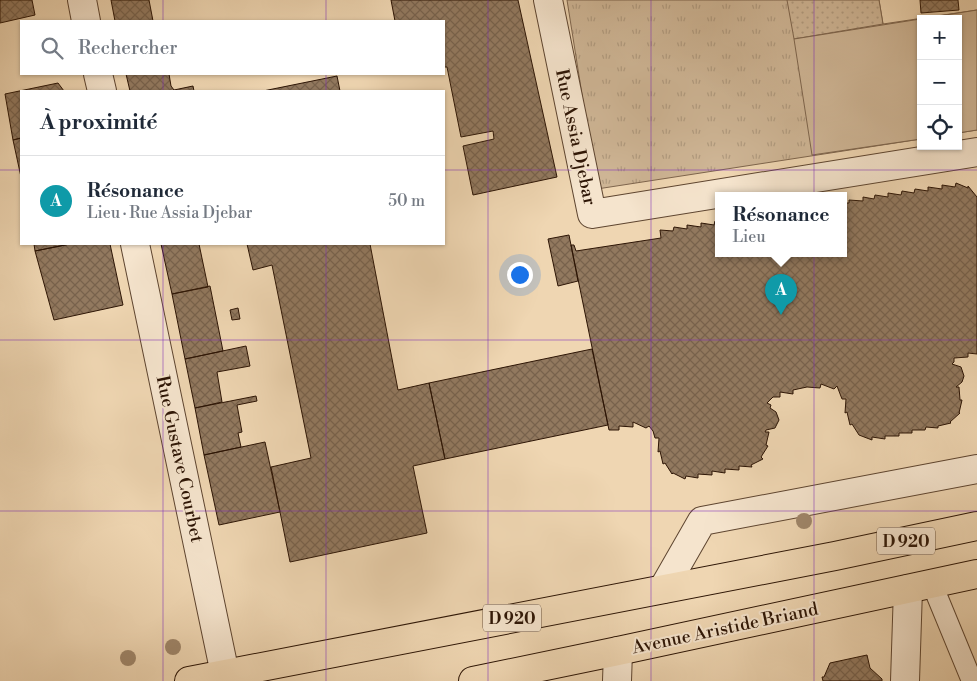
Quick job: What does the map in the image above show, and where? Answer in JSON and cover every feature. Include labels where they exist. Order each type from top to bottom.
[{"type":"main road","name":"D 920","points":[[189,681],[977,526]]},
{"type":"main road","name":"Avenue Aristide Briand","points":[[473,681],[618,652],[977,574]]},
{"type":"street","points":[[82,0],[86,20]]},
{"type":"street","name":"Rue Assia Djebar","points":[[548,0],[592,214],[715,194]]},
{"type":"street","points":[[98,75],[102,90]]},
{"type":"street","name":"Rue Assia Djebar","points":[[729,192],[977,152]]},
{"type":"street","name":"Rue Gustave Courbet","points":[[135,245],[225,674]]},
{"type":"street","points":[[664,589],[702,521],[977,469]]},
{"type":"street","points":[[905,681],[920,586]]},
{"type":"street","points":[[617,681],[618,652]]},
{"type":"lane","points":[[920,586],[972,681]]},
{"type":"green space","points":[[567,0],[879,0],[883,24],[917,19],[917,140],[597,189]]},
{"type":"green space","points":[[787,0],[879,0],[883,24],[794,39]]},
{"type":"green space","points":[[977,10],[977,130],[962,132],[962,15],[943,15]]},
{"type":"green space","points":[[977,10],[977,130],[962,132],[962,15],[945,15]]},
{"type":"green space","points":[[917,20],[917,140],[812,155],[794,39]]},
{"type":"building","points":[[0,0],[32,0],[35,15],[0,23]]},
{"type":"building","points":[[111,0],[149,0],[153,20],[115,20]]},
{"type":"building","points":[[391,0],[518,0],[557,177],[473,195],[463,146],[494,139],[493,131],[461,137],[447,67],[445,67],[445,20],[395,20]]},
{"type":"building","points":[[920,0],[958,0],[959,10],[921,13]]},
{"type":"building","points":[[126,75],[169,75],[171,86],[174,90],[130,90]]},
{"type":"building","points":[[337,76],[340,90],[268,90]]},
{"type":"building","points":[[58,83],[63,90],[24,90]]},
{"type":"building","points":[[193,86],[194,90],[174,90]]},
{"type":"building","points":[[20,91],[20,138],[13,140],[5,94]]},
{"type":"building","points":[[20,138],[20,172],[13,140]]},
{"type":"building","points":[[956,183],[968,188],[968,186],[977,197],[977,354],[968,353],[968,357],[954,358],[952,364],[961,367],[964,376],[962,382],[956,387],[959,387],[960,400],[962,400],[960,413],[951,423],[938,426],[938,428],[926,427],[925,430],[912,430],[912,433],[899,433],[899,436],[885,436],[885,439],[872,437],[872,440],[859,435],[852,424],[850,425],[847,412],[845,413],[846,399],[842,399],[837,386],[834,389],[821,384],[820,388],[807,387],[793,390],[793,394],[780,392],[780,397],[773,397],[767,403],[776,412],[779,420],[775,428],[765,432],[769,432],[766,445],[768,446],[761,457],[763,459],[751,465],[752,467],[739,466],[739,470],[725,469],[725,473],[712,471],[712,475],[698,474],[698,478],[686,476],[685,479],[672,474],[665,463],[663,464],[660,451],[658,452],[659,438],[655,438],[649,426],[646,428],[633,422],[633,427],[619,426],[619,430],[609,430],[571,245],[574,245],[576,251],[661,238],[660,230],[673,231],[674,227],[687,229],[687,225],[701,227],[701,223],[714,225],[715,221],[715,257],[847,257],[847,203],[849,203],[849,200],[863,201],[863,197],[874,199],[875,195],[888,197],[888,193],[901,195],[902,191],[914,193],[915,189],[928,191],[928,187],[942,189],[942,185],[955,187]]},
{"type":"building","points":[[569,235],[578,281],[558,286],[548,239]]},
{"type":"building","points":[[34,245],[65,245],[35,251]]},
{"type":"building","points":[[65,245],[110,245],[123,305],[54,320],[35,251]]},
{"type":"building","points":[[161,245],[199,245],[208,287],[172,294]]},
{"type":"building","points":[[247,245],[370,245],[398,390],[429,383],[445,459],[413,466],[427,533],[290,562],[271,467],[311,458],[272,265],[253,270]]},
{"type":"building","points":[[210,286],[223,351],[185,359],[172,294]]},
{"type":"building","points":[[238,308],[240,319],[232,320],[230,310]]},
{"type":"building","points":[[246,346],[250,366],[217,372],[222,402],[195,408],[185,359]]},
{"type":"building","points":[[592,349],[608,425],[445,459],[429,383]]},
{"type":"building","points":[[256,396],[257,401],[237,405],[242,432],[238,433],[241,447],[204,455],[195,408]]},
{"type":"building","points":[[265,442],[280,512],[219,525],[204,455]]},
{"type":"building","points":[[867,655],[870,668],[882,681],[823,681],[822,677],[824,677],[830,663]]},
{"type":"place","name":"Résonance","points":[[781,315]]}]
